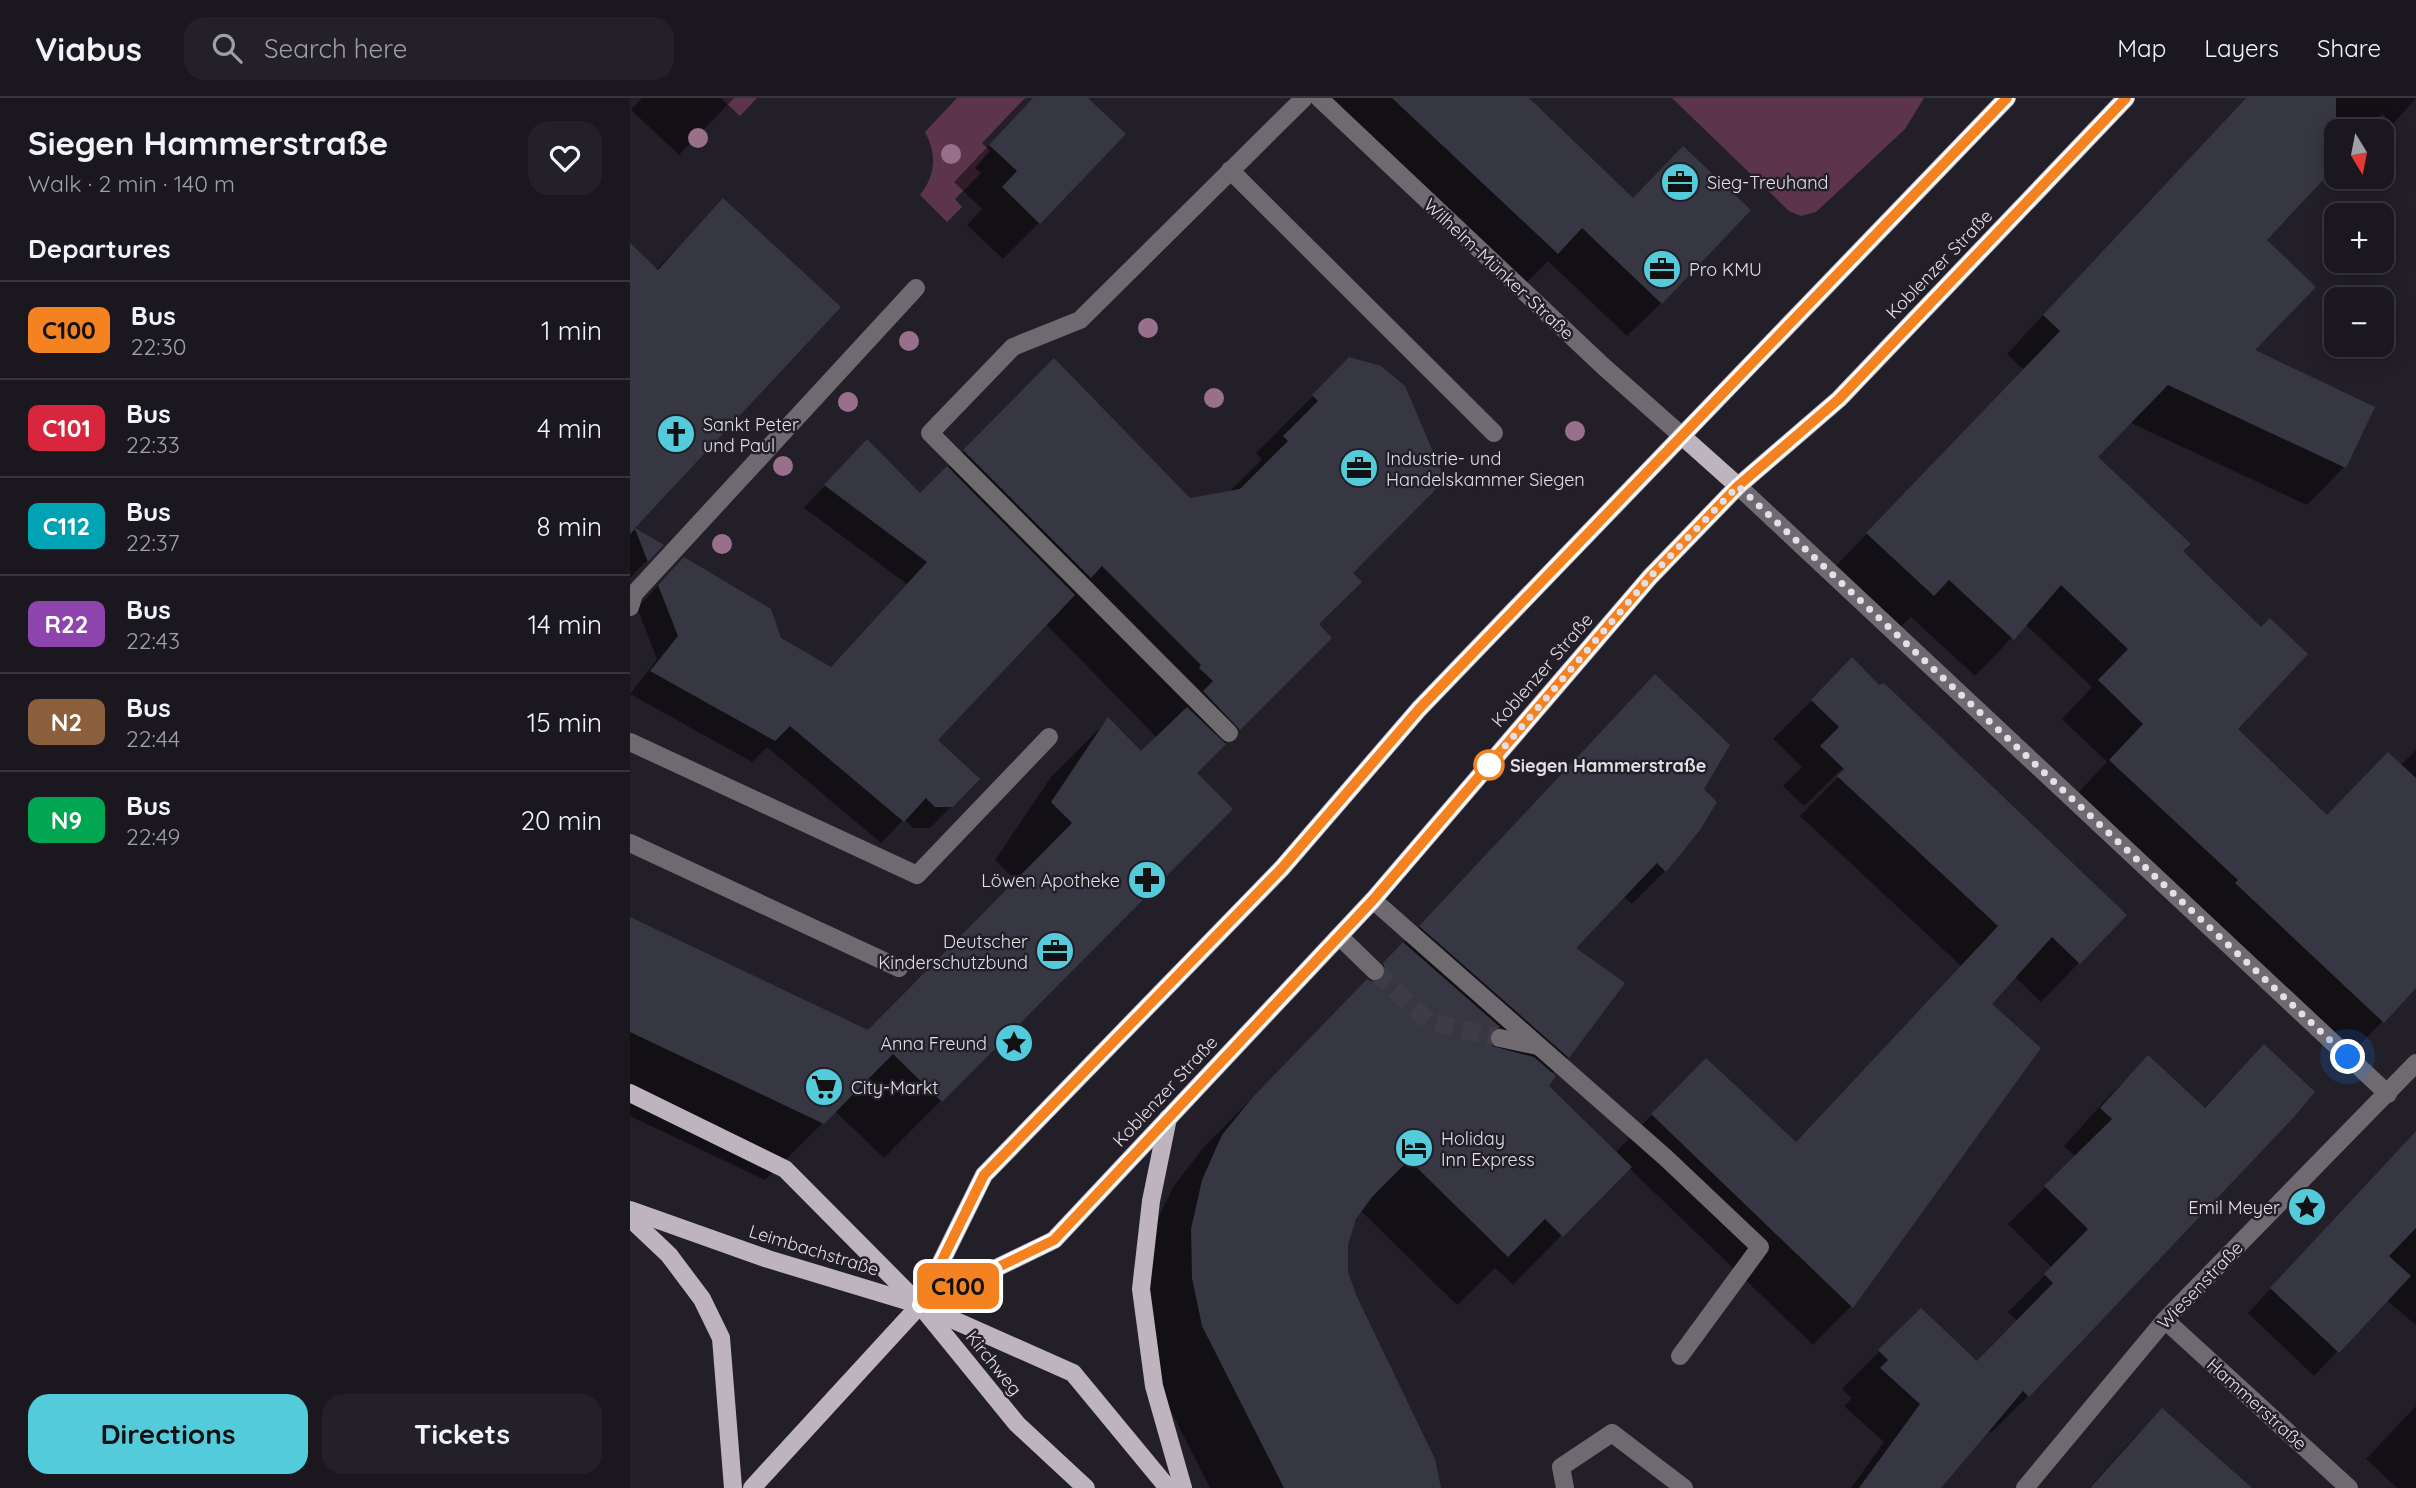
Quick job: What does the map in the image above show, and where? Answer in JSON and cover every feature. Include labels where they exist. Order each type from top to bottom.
[{"type":"main road","name":"Koblenzer Straße","points":[[752,1488],[920,1305],[984,1175],[1282,868],[1419,709],[2007,98]]},
{"type":"main road","name":"Koblenzer Straße","points":[[920,1305],[1054,1240],[1373,900],[1650,577],[1738,486],[1839,399],[2126,98]]},
{"type":"main road","points":[[1682,436],[1738,486]]},
{"type":"main road","name":"Leimbachstraße","points":[[630,1093],[785,1169],[920,1305]]},
{"type":"main road","points":[[1168,1118],[1151,1201],[1141,1289],[1154,1386],[1183,1488]]},
{"type":"main road","name":"Leimbachstraße","points":[[630,1210],[768,1259],[920,1305]]},
{"type":"main road","points":[[630,1218],[678,1266],[702,1299],[721,1338],[733,1488]]},
{"type":"main road","name":"Kirchweg","points":[[920,1305],[1017,1424],[1086,1488]]},
{"type":"main road","name":"Kirchweg","points":[[920,1305],[1073,1373],[1168,1488]]},
{"type":"street","points":[[1229,733],[930,433],[1013,347],[1080,320],[1304,98]]},
{"type":"street","name":"Wilhelm-Münker-Straße","points":[[1319,98],[1602,366],[1682,436]]},
{"type":"street","points":[[1230,170],[1494,432]]},
{"type":"street","points":[[630,607],[634,594],[916,288]]},
{"type":"street","points":[[1738,486],[2388,1094]]},
{"type":"street","points":[[630,743],[917,875],[1049,737]]},
{"type":"street","points":[[630,843],[899,968]]},
{"type":"street","points":[[1373,900],[1541,1047],[1760,1247],[1680,1356]]},
{"type":"street","points":[[1339,936],[1375,971]]},
{"type":"street","points":[[1500,1038],[1541,1047]]},
{"type":"street","name":"Wiesenstraße","points":[[2025,1488],[2165,1320],[2416,1063]]},
{"type":"street","name":"Hammerstraße","points":[[2165,1320],[2349,1488]]},
{"type":"street","points":[[1565,1488],[1561,1467],[1612,1433],[1684,1488]]},
{"type":"shaded area","points":[[721,98],[757,98],[740,116]]},
{"type":"shaded area","points":[[957,98],[1025,98],[982,143],[990,151],[975,168],[981,173],[955,199],[962,207],[947,222],[920,195],[929,180],[933,164],[932,148],[925,132]]},
{"type":"shaded area","points":[[1672,98],[1924,98],[1905,129],[1816,212],[1801,216],[1789,211]]},
{"type":"building","points":[[1033,98],[1088,98],[1126,134],[1040,224],[1002,187],[1017,171],[989,145]]},
{"type":"building","points":[[1392,98],[1529,98],[1633,198],[1683,146],[1751,210],[1662,304],[1582,228],[1558,254]]},
{"type":"building","points":[[2246,98],[2336,98],[2336,119],[2324,119],[2324,179],[2267,240],[2316,287],[2255,350],[2375,407],[2346,468],[2168,385],[2098,457],[2191,544],[2183,551],[2261,627],[2270,618],[2308,654],[2238,729],[2327,815],[2388,752],[2416,778],[2416,988],[2384,1023],[2235,883],[2238,880],[2109,760],[2143,724],[2098,680],[2128,649],[2061,585],[2014,640],[1949,580],[1934,596],[1866,533],[2060,331],[2043,315]]},
{"type":"building","name":"Sankt Peter und Paul","points":[[723,198],[841,307],[635,528],[664,545],[648,562],[635,529],[630,534],[630,243],[658,270]]},
{"type":"building","points":[[1349,357],[1381,366],[1405,386],[1445,480],[1353,573],[1362,582],[1319,624],[1332,638],[1240,730],[1203,691],[1213,681],[1199,668],[1201,665],[1102,566],[1091,578],[963,450],[1054,358],[1190,498],[1240,489],[1288,441],[1283,436],[1318,401],[1312,395]]},
{"type":"building","points":[[867,439],[920,493],[947,466],[1075,595],[938,740],[980,779],[953,807],[935,807],[926,798],[904,822],[790,726],[775,741],[650,671],[678,636],[658,585],[684,557],[771,609],[781,638],[831,667],[927,562],[824,485]]},
{"type":"building","points":[[1852,657],[1879,685],[1884,683],[2127,915],[2080,964],[2052,937],[1992,1004],[2041,1048],[1853,1308],[1651,1114],[1706,1058],[1796,1142],[1998,926],[1837,776],[1844,769],[1820,746],[1839,727],[1811,700]]},
{"type":"building","points":[[1655,674],[1730,745],[1704,789],[1717,802],[1700,830],[1666,872],[1657,863],[1576,948],[1625,983],[1569,1058],[1419,926]]},
{"type":"building","points":[[1187,707],[1226,744],[1197,773],[1233,809],[942,1102],[893,1054],[824,1124],[630,1032],[630,917],[868,1030],[1072,823],[1051,802],[1108,717],[1141,751]]},
{"type":"building","name":"Holiday Inn Express","points":[[1403,942],[1500,1027],[1489,1035],[1492,1046],[1534,1057],[1556,1076],[1549,1086],[1632,1167],[1563,1237],[1545,1219],[1508,1257],[1409,1160],[1372,1197],[1356,1219],[1348,1245],[1348,1272],[1357,1297],[1435,1459],[1441,1488],[1284,1488],[1202,1326],[1192,1278],[1191,1229],[1202,1180],[1222,1135],[1253,1097],[1367,979],[1373,982],[1383,979],[1386,973],[1383,963]]},
{"type":"building","points":[[2264,1044],[2315,1092],[2293,1118],[2029,1397],[2023,1391],[1941,1488],[1859,1488],[1920,1404],[1880,1368],[1888,1360],[1878,1350],[1921,1308],[1977,1361],[2053,1283],[2044,1274],[2088,1229],[2044,1186],[2112,1119],[2100,1108],[2148,1055],[2205,1108]]},
{"type":"building","points":[[2416,1131],[2416,1228],[2389,1256],[2411,1276],[2339,1353],[2270,1288]]},
{"type":"building","points":[[2162,1408],[2252,1488],[2090,1488]]},
{"type":"tunnel","points":[[1375,971],[1428,1021],[1500,1038]]},
{"type":"bus line","name":"C100","points":[[2007,98],[1419,709],[1282,868],[984,1175],[920,1305],[1054,1240],[1373,900],[1650,577],[1738,486],[1839,399],[2126,98]]},
{"type":"place","name":"Sieg-Treuhand","points":[[1680,182]]},
{"type":"place","name":"Pro KMU","points":[[1662,269]]},
{"type":"place","name":"Sankt Peter und Paul","points":[[676,434]]},
{"type":"place","name":"Industrie- und Handelskammer Siegen","points":[[1359,468]]},
{"type":"place","name":"Siegen Hammerstraße","points":[[1489,765]]},
{"type":"place","name":"Löwen Apotheke","points":[[1147,880]]},
{"type":"place","name":"Deutscher Kinderschutzbund","points":[[1055,951]]},
{"type":"place","name":"Anna Freund","points":[[1014,1043]]},
{"type":"place","name":"City-Markt","points":[[824,1087]]},
{"type":"place","name":"Holiday Inn Express","points":[[1414,1148]]},
{"type":"place","name":"Emil Meyer","points":[[2307,1207]]},
{"type":"route","points":[[1489,765],[1650,577],[1738,486],[1812,552],[2348,1057]]}]
